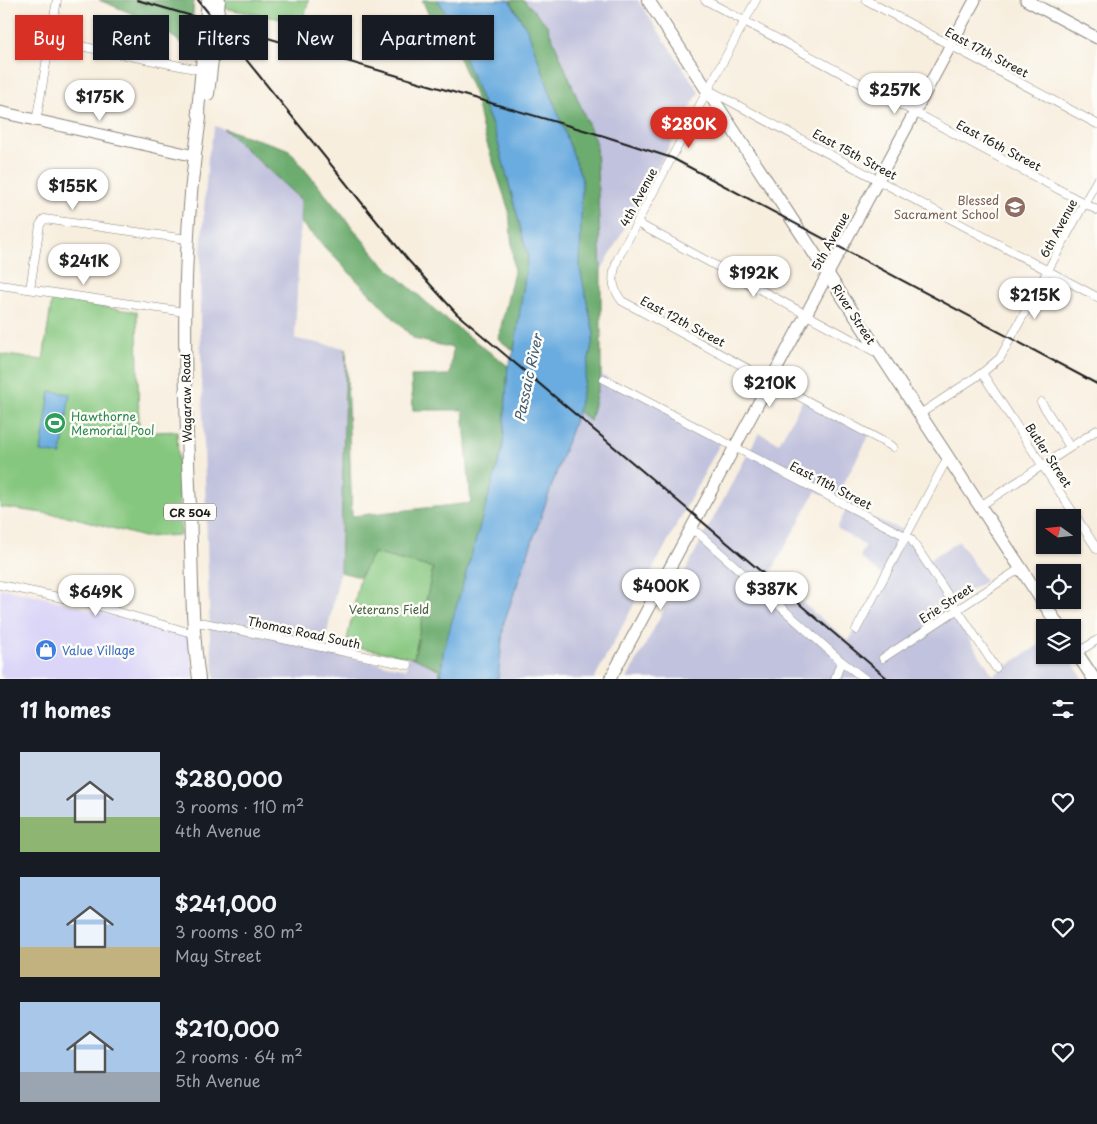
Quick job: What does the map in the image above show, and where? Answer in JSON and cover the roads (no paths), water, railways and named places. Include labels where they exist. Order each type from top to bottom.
[{"type":"main road","name":"Wagaraw Road","points":[[199,679],[185,395],[185,312],[187,239],[194,156],[200,118],[205,112],[208,0]]},
{"type":"main road","name":"Wagaraw Road","points":[[207,72],[219,0]]},
{"type":"main road","name":"River Street","points":[[648,0],[1054,619]]},
{"type":"main road","name":"5th Avenue","points":[[610,679],[975,0]]},
{"type":"main road","points":[[1026,0],[1097,38]]},
{"type":"main road","points":[[0,112],[36,122],[194,156]]},
{"type":"main road","points":[[1081,659],[1094,679]]},
{"type":"street","points":[[54,15],[56,0]]},
{"type":"street","name":"East 16th Street","points":[[704,0],[1097,210]]},
{"type":"street","name":"4th Avenue","points":[[622,301],[614,289],[613,272],[637,223],[756,0]]},
{"type":"street","name":"East 17th Street","points":[[866,0],[1097,124]]},
{"type":"street","points":[[83,47],[207,72]]},
{"type":"street","points":[[36,122],[45,60]]},
{"type":"street","name":"East 15th Street","points":[[707,90],[1097,297]]},
{"type":"street","name":"6th Avenue","points":[[920,414],[982,373],[1000,358],[1097,180]]},
{"type":"street","points":[[30,289],[40,225],[44,219],[187,239]]},
{"type":"street","points":[[637,223],[882,356]]},
{"type":"street","points":[[0,285],[185,312]]},
{"type":"street","name":"East 12th Street","points":[[622,301],[893,447]]},
{"type":"street","name":"Butler Street","points":[[982,373],[1097,549]]},
{"type":"street","name":"East 11th Street","points":[[604,379],[906,536],[916,544],[996,668]]},
{"type":"street","points":[[1041,402],[1070,447]]},
{"type":"street","points":[[980,506],[1097,430]]},
{"type":"street","points":[[856,630],[948,457]]},
{"type":"street","points":[[689,530],[698,533],[841,661],[865,679]]},
{"type":"street","name":"Erie Street","points":[[883,658],[1021,568]]},
{"type":"street","name":"Thomas Road South","points":[[0,585],[195,628],[206,624],[408,665]]},
{"type":"street","points":[[1081,647],[1097,640]]},
{"type":"street","points":[[835,679],[841,661]]},
{"type":"water","name":"Passaic River","points":[[438,0],[509,0],[527,29],[582,179],[580,269],[594,334],[578,411],[504,622],[498,679],[441,679],[443,652],[503,447],[508,366],[514,351],[528,256],[496,135],[465,60],[494,60],[494,15],[447,15]]},
{"type":"water","name":"Hawthorne Memorial Pool","points":[[50,391],[70,394],[61,455],[41,452]]},
{"type":"railway","points":[[137,0],[604,136],[672,158],[1097,384]]},
{"type":"railway","points":[[198,0],[408,260],[457,314],[888,679]]},
{"type":"place","name":"Blessed Sacrament School","points":[[1015,207]]},
{"type":"place","name":"Hawthorne Memorial Pool","points":[[55,423]]},
{"type":"place","name":"Value Village","points":[[46,650]]},
{"type":"park label","name":"Veterans Field","points":[[389,609]]}]
